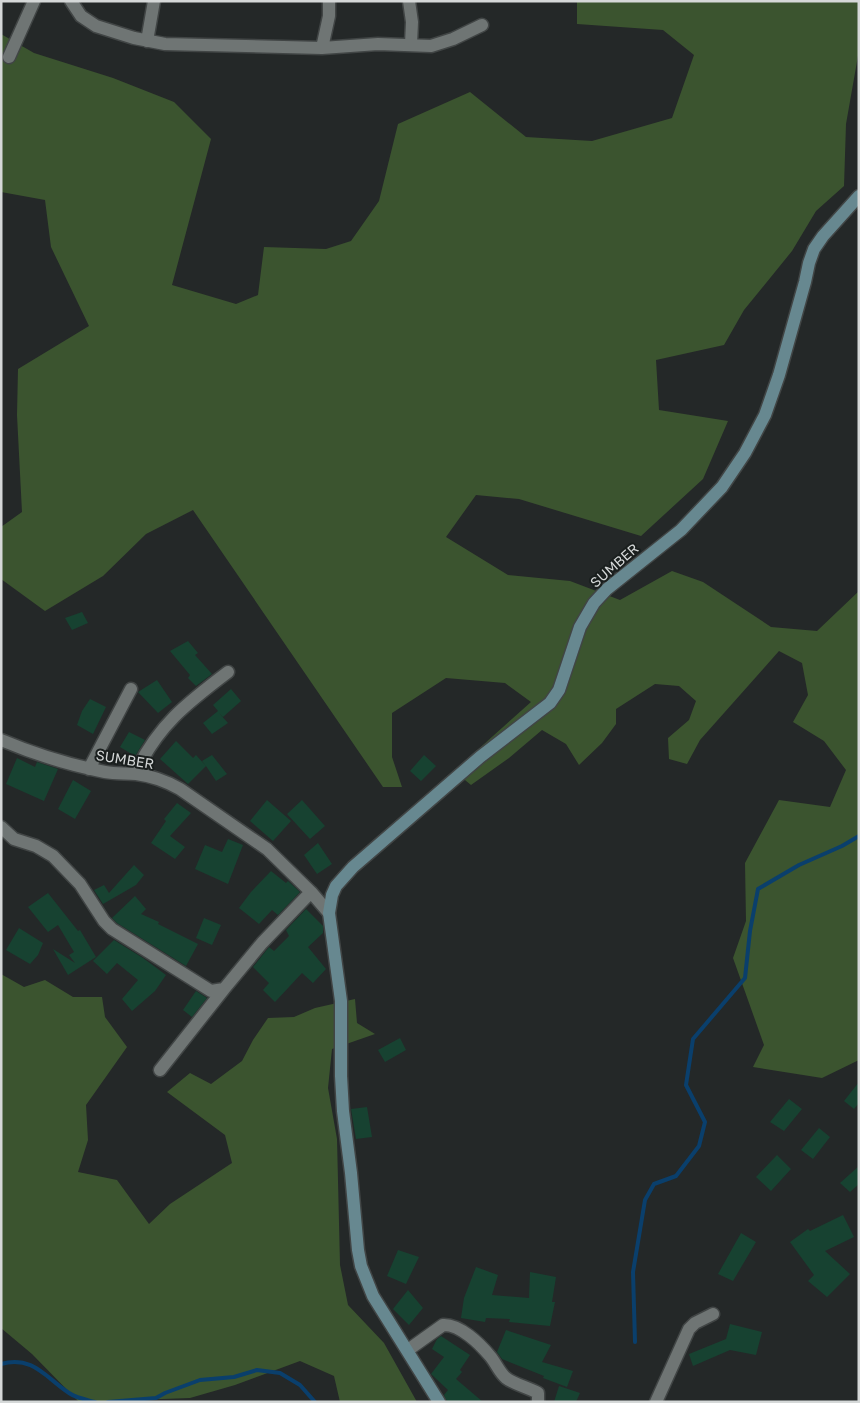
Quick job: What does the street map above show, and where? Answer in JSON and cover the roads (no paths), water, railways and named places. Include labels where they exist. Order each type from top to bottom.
[{"type":"street","points":[[9,57],[34,1]]},
{"type":"street","points":[[71,1],[81,16],[96,26],[134,38],[165,44],[322,48],[378,44],[431,46],[453,39],[482,25]]},
{"type":"street","points":[[148,41],[154,1]]},
{"type":"street","points":[[322,48],[327,32],[329,1]]},
{"type":"street","points":[[409,1],[412,22],[411,44]]},
{"type":"street","name":"SUMBER","points":[[329,913],[332,895],[336,886],[353,867],[480,757],[550,703],[559,690],[580,626],[600,596],[681,530],[722,487],[745,454],[765,415],[780,375],[814,249],[823,236],[859,196]]},
{"type":"street","points":[[135,774],[151,743],[178,711],[228,672]]},
{"type":"street","points":[[89,769],[131,689]]},
{"type":"street","name":"SUMBER","points":[[3,743],[89,769],[124,775],[135,774],[165,781],[251,837],[283,863],[329,913]]},
{"type":"street","points":[[1,827],[14,839],[36,846],[54,856],[80,884],[104,921],[122,937],[206,989],[215,992],[224,990]]},
{"type":"street","points":[[160,1070],[262,943],[311,892]]},
{"type":"street","points":[[329,913],[341,1001],[343,1111],[361,1266],[373,1296],[439,1402]]},
{"type":"street","points":[[656,1402],[689,1329],[695,1323],[713,1314]]},
{"type":"street","points":[[408,1350],[443,1325],[451,1325],[464,1332],[492,1357],[500,1372],[508,1379],[538,1393],[538,1402]]},
{"type":"waterway","points":[[635,1342],[633,1272],[645,1200],[654,1184],[676,1176],[699,1146],[705,1122],[686,1085],[693,1039],[745,978],[750,931],[758,889],[799,865],[842,846],[859,836]]},
{"type":"waterway","points":[[1,1364],[12,1362],[31,1365],[72,1395],[95,1402]]},
{"type":"waterway","points":[[108,1402],[156,1398],[200,1380],[234,1377],[257,1370],[280,1373],[300,1385],[315,1402]]}]
